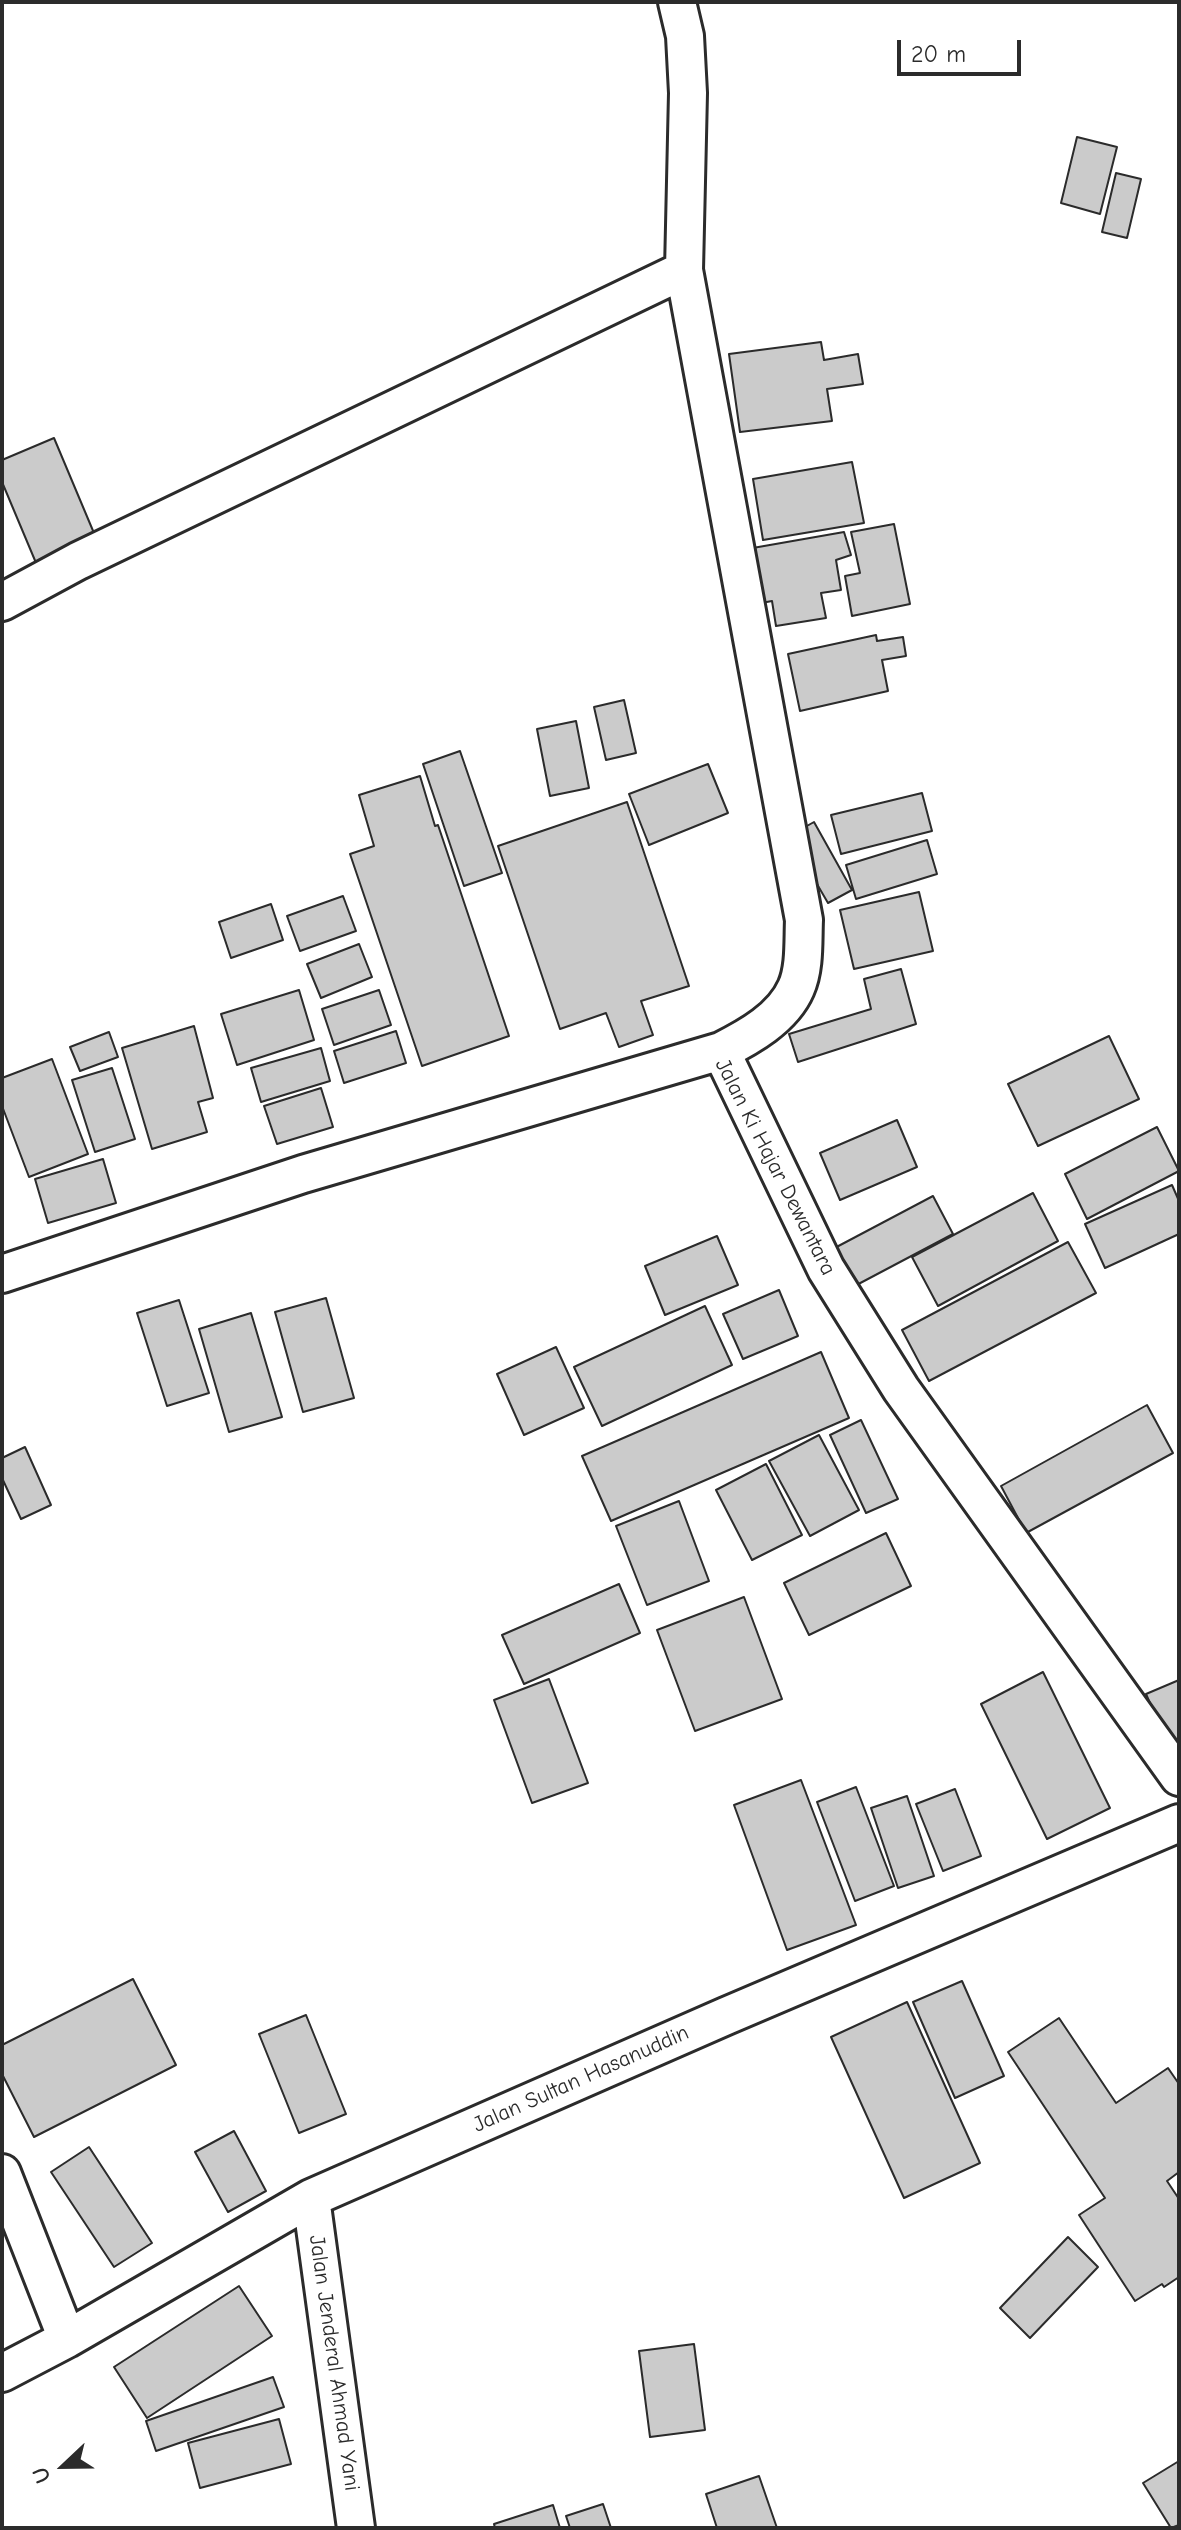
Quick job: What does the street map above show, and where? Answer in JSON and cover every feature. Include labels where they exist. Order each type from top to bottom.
[{"type":"street","points":[[677,2],[685,36],[688,93],[684,270],[804,920],[802,958],[796,987],[780,1010],[748,1037],[721,1051]]},
{"type":"street","points":[[2,602],[78,561],[684,270]]},
{"type":"street","name":"Jalan Ki Hajar Dewantara","points":[[2,1274],[303,1174],[721,1051],[826,1269],[892,1376],[1179,1777]]},
{"type":"street","name":"Jalan Sultan Hasanuddin","points":[[2,2373],[67,2339],[311,2198],[711,2022],[1179,1823]]},
{"type":"street","points":[[2,2173],[67,2339]]},
{"type":"street","name":"Jalan Jenderal Ahmad Yani","points":[[311,2198],[356,2528]]},
{"type":"building","points":[[1077,137],[1117,147],[1100,214],[1061,203]]},
{"type":"building","points":[[1116,173],[1141,179],[1127,238],[1102,232]]},
{"type":"building","points":[[821,342],[824,360],[858,354],[863,384],[827,389],[832,421],[740,432],[729,354]]},
{"type":"building","points":[[54,438],[99,545],[39,570],[2,482],[2,460]]},
{"type":"building","points":[[852,462],[864,523],[763,540],[753,479]]},
{"type":"building","points":[[894,524],[910,604],[852,616],[845,576],[860,573],[851,532]]},
{"type":"building","points":[[844,532],[851,555],[836,560],[841,590],[821,593],[826,618],[776,626],[772,601],[756,604],[747,549]]},
{"type":"building","points":[[876,635],[877,641],[903,637],[906,656],[882,660],[888,691],[800,711],[788,654]]},
{"type":"building","points":[[624,700],[636,753],[606,760],[594,707]]},
{"type":"building","points":[[576,721],[589,788],[550,796],[537,729]]},
{"type":"building","points":[[460,751],[502,873],[464,886],[423,764]]},
{"type":"building","points":[[708,764],[728,813],[649,845],[629,794]]},
{"type":"building","points":[[420,776],[509,1036],[422,1066],[350,854],[374,846],[359,795]]},
{"type":"building","points":[[922,793],[932,831],[841,854],[831,815]]},
{"type":"building","points":[[627,802],[689,986],[641,1001],[653,1035],[619,1047],[606,1013],[560,1029],[498,846]]},
{"type":"building","points":[[814,822],[852,890],[828,903],[789,836]]},
{"type":"building","points":[[927,840],[937,874],[856,899],[846,865]]},
{"type":"building","points":[[919,892],[933,951],[854,969],[840,910]]},
{"type":"building","points":[[343,896],[356,931],[300,951],[287,916]]},
{"type":"building","points":[[271,904],[283,940],[231,958],[219,922]]},
{"type":"building","points":[[359,944],[372,977],[321,998],[307,964]]},
{"type":"building","points":[[901,969],[916,1024],[798,1062],[789,1034],[871,1009],[864,979]]},
{"type":"building","points":[[299,990],[314,1040],[237,1065],[221,1014]]},
{"type":"building","points":[[379,990],[391,1025],[334,1045],[322,1009]]},
{"type":"building","points":[[194,1026],[213,1098],[198,1102],[207,1132],[152,1149],[122,1048]]},
{"type":"building","points":[[396,1031],[406,1063],[344,1083],[334,1051]]},
{"type":"building","points":[[109,1032],[118,1057],[80,1071],[70,1047]]},
{"type":"building","points":[[1109,1036],[1139,1099],[1038,1146],[1008,1084]]},
{"type":"building","points":[[321,1048],[330,1081],[261,1102],[251,1068]]},
{"type":"building","points":[[52,1059],[88,1154],[29,1177],[2,1106],[2,1078]]},
{"type":"building","points":[[112,1068],[135,1139],[95,1152],[72,1080]]},
{"type":"building","points":[[321,1088],[333,1127],[277,1144],[264,1106]]},
{"type":"building","points":[[897,1120],[917,1167],[840,1200],[820,1153]]},
{"type":"building","points":[[1157,1127],[1179,1171],[1087,1219],[1065,1174]]},
{"type":"building","points":[[103,1159],[116,1203],[48,1223],[35,1179]]},
{"type":"building","points":[[1172,1185],[1179,1201],[1179,1234],[1105,1268],[1085,1224]]},
{"type":"building","points":[[1033,1193],[1058,1241],[938,1306],[912,1257]]},
{"type":"building","points":[[933,1196],[953,1234],[849,1289],[829,1251]]},
{"type":"building","points":[[717,1236],[738,1285],[665,1315],[645,1266]]},
{"type":"building","points":[[1068,1242],[1096,1293],[929,1381],[902,1330]]},
{"type":"building","points":[[779,1290],[798,1336],[743,1359],[723,1314]]},
{"type":"building","points":[[326,1298],[354,1398],[303,1412],[275,1312]]},
{"type":"building","points":[[179,1300],[209,1393],[167,1406],[137,1313]]},
{"type":"building","points":[[705,1306],[732,1365],[602,1426],[574,1367]]},
{"type":"building","points":[[251,1313],[282,1417],[229,1432],[199,1329]]},
{"type":"building","points":[[556,1347],[584,1408],[524,1435],[497,1374]]},
{"type":"building","points":[[821,1352],[849,1418],[611,1521],[582,1456]]},
{"type":"building","points":[[1147,1405],[1173,1453],[1026,1533],[1001,1486]]},
{"type":"building","points":[[861,1420],[898,1499],[866,1513],[830,1435]]},
{"type":"building","points":[[819,1435],[859,1510],[810,1536],[769,1461]]},
{"type":"building","points":[[25,1447],[51,1505],[21,1519],[2,1478],[2,1458]]},
{"type":"building","points":[[766,1464],[802,1535],[752,1560],[716,1490]]},
{"type":"building","points":[[679,1501],[709,1581],[647,1605],[616,1526]]},
{"type":"building","points":[[886,1533],[911,1586],[809,1635],[784,1583]]},
{"type":"building","points":[[619,1584],[640,1633],[524,1684],[502,1635]]},
{"type":"building","points":[[744,1597],[782,1699],[695,1731],[657,1630]]},
{"type":"building","points":[[1043,1672],[1110,1808],[1047,1839],[981,1704]]},
{"type":"building","points":[[549,1679],[588,1783],[532,1803],[494,1700]]},
{"type":"building","points":[[1179,1680],[1179,1769],[1146,1694]]},
{"type":"building","points":[[801,1780],[856,1925],[787,1950],[734,1805]]},
{"type":"building","points":[[856,1787],[894,1886],[855,1901],[817,1802]]},
{"type":"building","points":[[955,1789],[981,1856],[943,1871],[916,1804]]},
{"type":"building","points":[[907,1796],[934,1876],[898,1888],[871,1808]]},
{"type":"building","points":[[133,1979],[176,2065],[34,2137],[2,2074],[2,2045]]},
{"type":"building","points":[[962,1981],[1004,2076],[955,2098],[913,2002]]},
{"type":"building","points":[[907,2002],[980,2163],[904,2198],[831,2037]]},
{"type":"building","points":[[306,2015],[346,2114],[299,2133],[259,2034]]},
{"type":"building","points":[[1059,2018],[1116,2103],[1168,2068],[1179,2084],[1179,2172],[1167,2181],[1179,2199],[1179,2277],[1135,2301],[1079,2215],[1105,2198],[1008,2052]]},
{"type":"building","points":[[234,2131],[266,2191],[228,2212],[195,2152]]},
{"type":"building","points":[[89,2147],[152,2243],[114,2267],[51,2172]]},
{"type":"building","points":[[1068,2237],[1098,2267],[1030,2338],[1000,2308]]},
{"type":"building","points":[[239,2286],[272,2336],[147,2418],[114,2367]]},
{"type":"building","points":[[694,2344],[705,2430],[650,2437],[639,2351]]},
{"type":"building","points":[[273,2377],[284,2407],[156,2451],[146,2421]]},
{"type":"building","points":[[279,2419],[291,2464],[200,2488],[188,2443]]},
{"type":"building","points":[[1179,2461],[1179,2525],[1171,2528],[1143,2483]]},
{"type":"building","points":[[759,2476],[777,2528],[717,2528],[706,2494]]},
{"type":"building","points":[[603,2504],[611,2528],[570,2528],[566,2516]]},
{"type":"building","points":[[553,2505],[560,2528],[495,2528],[494,2524]]}]
